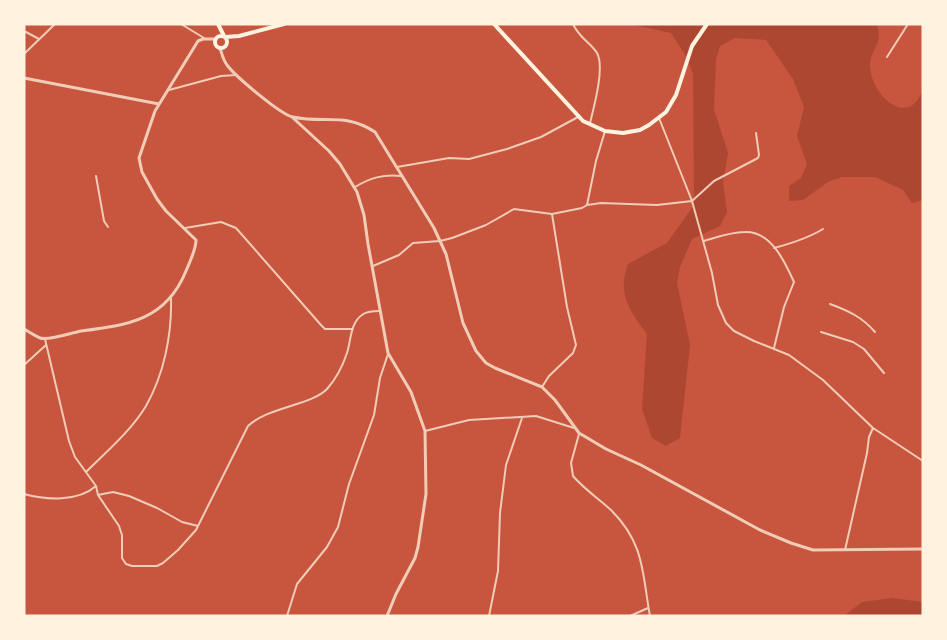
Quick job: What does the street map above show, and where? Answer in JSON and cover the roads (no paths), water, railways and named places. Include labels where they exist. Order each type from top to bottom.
[{"type":"highway","points":[[218,24],[226,44]]},
{"type":"highway","points":[[218,24],[216,46],[220,48],[239,36]]},
{"type":"highway","points":[[216,38],[239,36],[284,24]]},
{"type":"highway","points":[[494,24],[578,117],[590,126],[605,131],[633,131],[659,118],[676,95],[690,52],[707,24]]},
{"type":"street","points":[[24,54],[55,24]]},
{"type":"street","points":[[181,24],[205,38]]},
{"type":"street","points":[[573,24],[580,37],[597,53],[600,64],[590,126]]},
{"type":"street","points":[[887,57],[908,24]]},
{"type":"street","points":[[24,31],[39,39]]},
{"type":"street","points":[[24,329],[45,339],[131,323],[151,314],[171,298],[186,272],[196,243],[194,237],[166,211],[157,199],[140,168],[140,153],[159,104],[198,41],[205,38],[216,38]]},
{"type":"street","points":[[220,48],[226,64],[237,75],[292,117],[329,151],[355,188],[364,214],[388,353],[411,392],[424,431],[426,494],[418,547],[387,616]]},
{"type":"street","points":[[169,90],[221,76],[237,75]]},
{"type":"street","points":[[24,78],[159,104]]},
{"type":"street","points":[[292,117],[338,119],[365,125],[375,132],[431,222],[446,254],[463,323],[476,351],[486,363],[495,368],[542,387],[555,400],[579,434],[760,530],[813,550],[923,549]]},
{"type":"street","points":[[397,167],[451,158],[469,159],[507,149],[541,136],[578,117]]},
{"type":"street","points":[[659,118],[692,201],[704,241],[718,304],[726,323],[734,331],[789,355],[823,380],[873,429],[923,461]]},
{"type":"street","points":[[587,205],[599,148],[605,131]]},
{"type":"street","points":[[372,266],[399,255],[413,243],[440,241],[486,225],[514,209],[552,214],[601,203],[651,206],[692,201],[714,181],[758,158],[756,133]]},
{"type":"street","points":[[96,176],[108,227]]},
{"type":"street","points":[[355,188],[380,176],[401,176]]},
{"type":"street","points":[[542,387],[549,376],[573,353],[576,345],[567,307],[552,214]]},
{"type":"street","points":[[185,228],[221,222],[236,228],[266,266],[297,296],[325,329],[353,329]]},
{"type":"street","points":[[774,248],[796,239],[809,237],[823,229]]},
{"type":"street","points":[[704,241],[746,231],[758,234],[782,257],[794,282],[784,308],[774,349]]},
{"type":"street","points":[[86,471],[125,433],[146,407],[159,376],[167,348],[171,298]]},
{"type":"street","points":[[830,304],[854,314],[875,332]]},
{"type":"street","points":[[45,339],[69,441],[75,457],[96,486],[98,495],[119,526],[122,535],[122,558],[126,564],[149,567],[163,563],[187,541],[198,526],[248,426],[257,418],[275,410],[322,394],[342,363],[353,329],[363,314],[380,310]]},
{"type":"street","points":[[821,332],[854,342],[864,349],[884,373]]},
{"type":"street","points":[[24,365],[46,345]]},
{"type":"street","points":[[287,616],[297,584],[327,547],[338,527],[349,484],[372,420],[380,378],[388,353]]},
{"type":"street","points":[[424,431],[469,420],[536,416],[575,428]]},
{"type":"street","points":[[489,616],[498,571],[500,513],[506,465],[522,418]]},
{"type":"street","points":[[845,550],[869,437],[873,429]]},
{"type":"street","points":[[579,434],[571,463],[573,476],[610,510],[635,540],[650,616]]},
{"type":"street","points":[[24,494],[39,498],[70,497],[82,495],[96,486]]},
{"type":"street","points":[[98,495],[113,492],[129,496],[182,522],[198,526]]},
{"type":"street","points":[[630,616],[648,608]]}]
